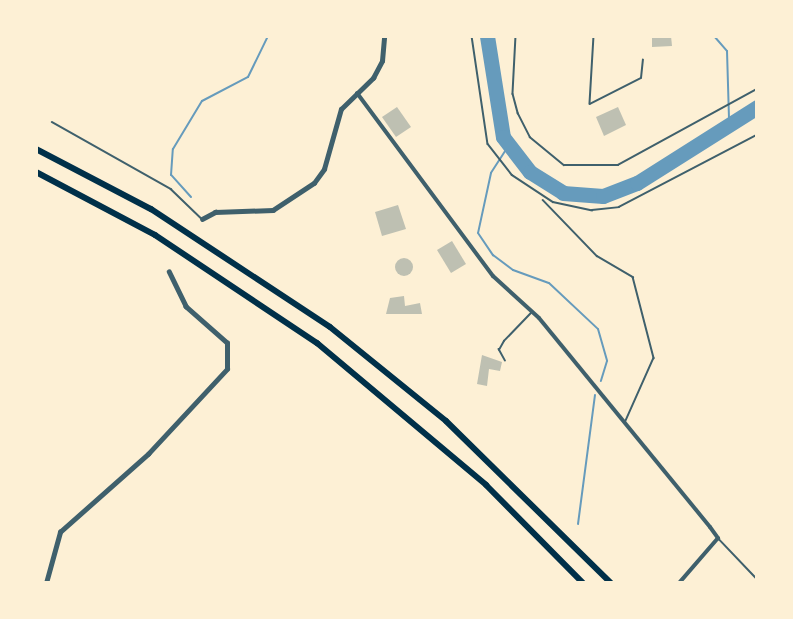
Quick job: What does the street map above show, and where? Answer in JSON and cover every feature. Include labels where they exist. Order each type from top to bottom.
[{"type":"highway","points":[[36,149],[169,220],[330,327],[446,422],[611,583]]},
{"type":"highway","points":[[36,172],[155,235],[317,343],[438,441],[582,583]]},
{"type":"street","points":[[202,219],[215,212],[273,210],[302,194],[324,169],[341,109],[382,61],[384,36]]},
{"type":"street","points":[[357,93],[493,276],[533,312],[626,421],[718,538],[679,583]]},
{"type":"street","points":[[46,583],[54,540],[66,524],[148,454],[227,369],[227,343],[186,307],[169,272]]},
{"type":"lane","points":[[472,36],[479,108],[491,150],[542,198],[597,256],[633,277],[654,358],[626,421]]},
{"type":"lane","points":[[516,36],[513,94],[518,113],[530,137],[564,165],[618,165],[757,89]]},
{"type":"lane","points":[[594,36],[590,104],[641,78],[643,60]]},
{"type":"lane","points":[[52,122],[171,189],[202,219]]},
{"type":"lane","points":[[542,198],[592,210],[619,207],[757,135]]},
{"type":"lane","points":[[504,361],[499,350],[504,341],[533,312]]},
{"type":"lane","points":[[718,538],[757,579]]},
{"type":"building","points":[[652,36],[671,36],[672,46],[652,47]]},
{"type":"building","points":[[397,107],[411,127],[396,137],[382,117]]},
{"type":"building","points":[[618,107],[626,125],[604,136],[596,117]]},
{"type":"building","points":[[398,205],[406,229],[382,236],[375,212]]},
{"type":"building","points":[[452,241],[466,264],[451,273],[437,250]]},
{"type":"building","points":[[400,258],[408,258],[413,263],[411,274],[400,276],[395,271],[395,263]]},
{"type":"building","points":[[404,296],[405,306],[420,303],[422,314],[386,314],[390,298]]},
{"type":"building","points":[[482,355],[502,362],[500,371],[489,369],[487,386],[477,384]]},
{"type":"waterway","points":[[191,197],[171,175],[173,149],[202,101],[248,77],[268,36]]},
{"type":"waterway","points":[[487,36],[503,137],[530,172],[563,193],[603,196],[637,183],[757,107]]},
{"type":"waterway","points":[[714,36],[727,51],[729,120]]},
{"type":"waterway","points":[[509,145],[491,173],[478,233],[493,255],[513,270],[549,283],[598,329],[607,361],[601,381]]},
{"type":"waterway","points":[[578,524],[595,395]]}]
